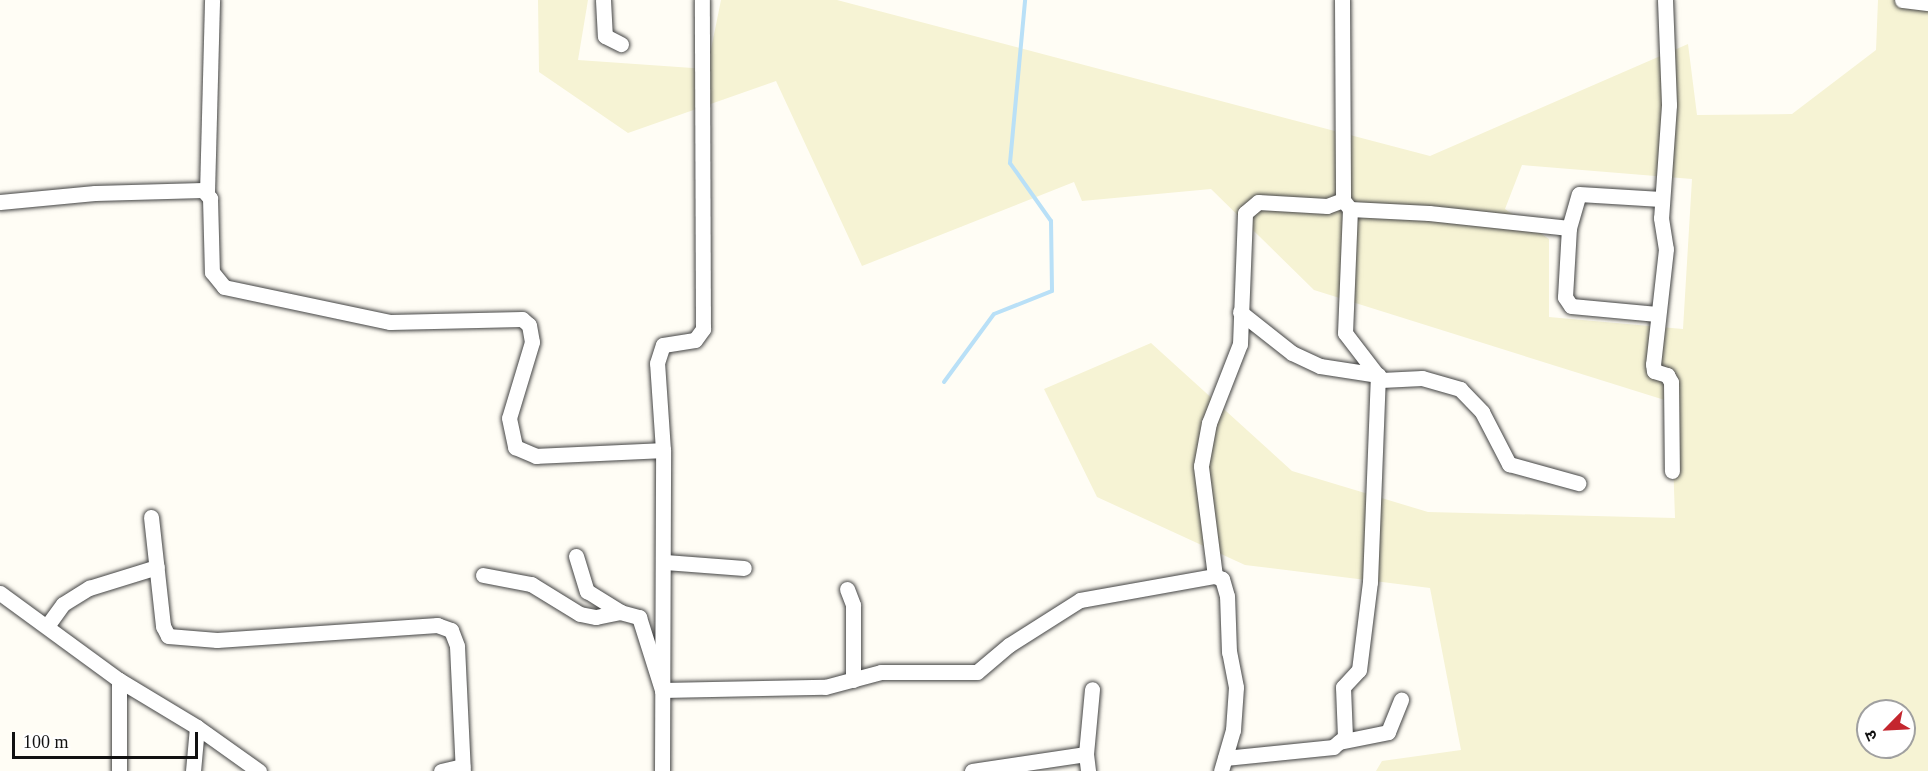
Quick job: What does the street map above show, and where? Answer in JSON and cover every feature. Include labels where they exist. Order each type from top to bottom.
[{"type":"street","points":[[212,0],[207,194],[211,209],[212,272],[224,287],[390,322],[522,319],[529,325],[532,342],[509,418],[515,447],[536,456],[663,450]]},
{"type":"street","points":[[603,0],[603,32],[608,39],[621,44]]},
{"type":"street","points":[[662,771],[665,562],[663,450],[657,354],[671,342],[695,340],[704,329],[702,0]]},
{"type":"street","points":[[1339,742],[1345,731],[1343,683],[1359,670],[1368,598],[1380,378],[1345,333],[1346,205],[1342,0]]},
{"type":"street","points":[[1665,0],[1669,105],[1661,199],[1666,249],[1653,364],[1654,371],[1667,375],[1671,382],[1672,471]]},
{"type":"street","points":[[1902,0],[1928,3]]},
{"type":"street","points":[[0,202],[158,189],[193,188],[207,194]]},
{"type":"street","points":[[1657,314],[1568,304],[1569,228],[1576,197],[1584,192],[1661,199]]},
{"type":"street","points":[[1401,699],[1388,732],[1339,742],[1323,748],[1223,765],[1233,730],[1236,687],[1229,652],[1225,587],[1215,576],[1204,510],[1201,466],[1209,423],[1240,344],[1242,221],[1250,206],[1258,202],[1346,205],[1569,228]]},
{"type":"street","points":[[1240,312],[1305,361],[1380,378],[1422,378],[1460,389],[1482,412],[1509,464],[1578,483]]},
{"type":"street","points":[[151,517],[163,626],[168,636],[175,638],[249,638],[437,626],[451,630],[457,646],[463,768],[441,771]]},
{"type":"street","points":[[576,556],[587,591],[620,612],[639,617],[662,690]]},
{"type":"street","points":[[665,562],[744,568]]},
{"type":"street","points":[[47,626],[63,604],[89,588],[157,567]]},
{"type":"street","points":[[483,574],[531,584],[580,614],[596,617],[620,612]]},
{"type":"street","points":[[662,690],[825,687],[881,672],[977,672],[1009,645],[1080,600],[1215,576]]},
{"type":"street","points":[[847,589],[853,605],[853,680]]},
{"type":"street","points":[[0,593],[119,680],[197,727],[259,771]]},
{"type":"street","points":[[119,680],[119,771]]},
{"type":"street","points":[[1088,771],[1086,754],[1092,689]]},
{"type":"street","points":[[193,771],[197,727]]},
{"type":"street","points":[[972,771],[1086,754]]},
{"type":"shaded area","points":[[538,0],[588,0],[578,60],[707,69],[721,0],[837,0],[1430,156],[1688,44],[1697,115],[1792,114],[1876,50],[1878,0],[1928,0],[1928,771],[1376,771],[1382,761],[1461,750],[1430,588],[1245,565],[1097,497],[1044,389],[1151,343],[1292,471],[1428,512],[1675,518],[1671,402],[1314,290],[1211,189],[1082,201],[1074,182],[862,266],[776,81],[628,133],[539,72]],"holes":[[[1522,165],[1692,179],[1683,329],[1549,317],[1549,239],[1505,209]]]},
{"type":"waterway","points":[[944,382],[994,314],[1052,291],[1051,221],[1010,163],[1025,0]]}]
